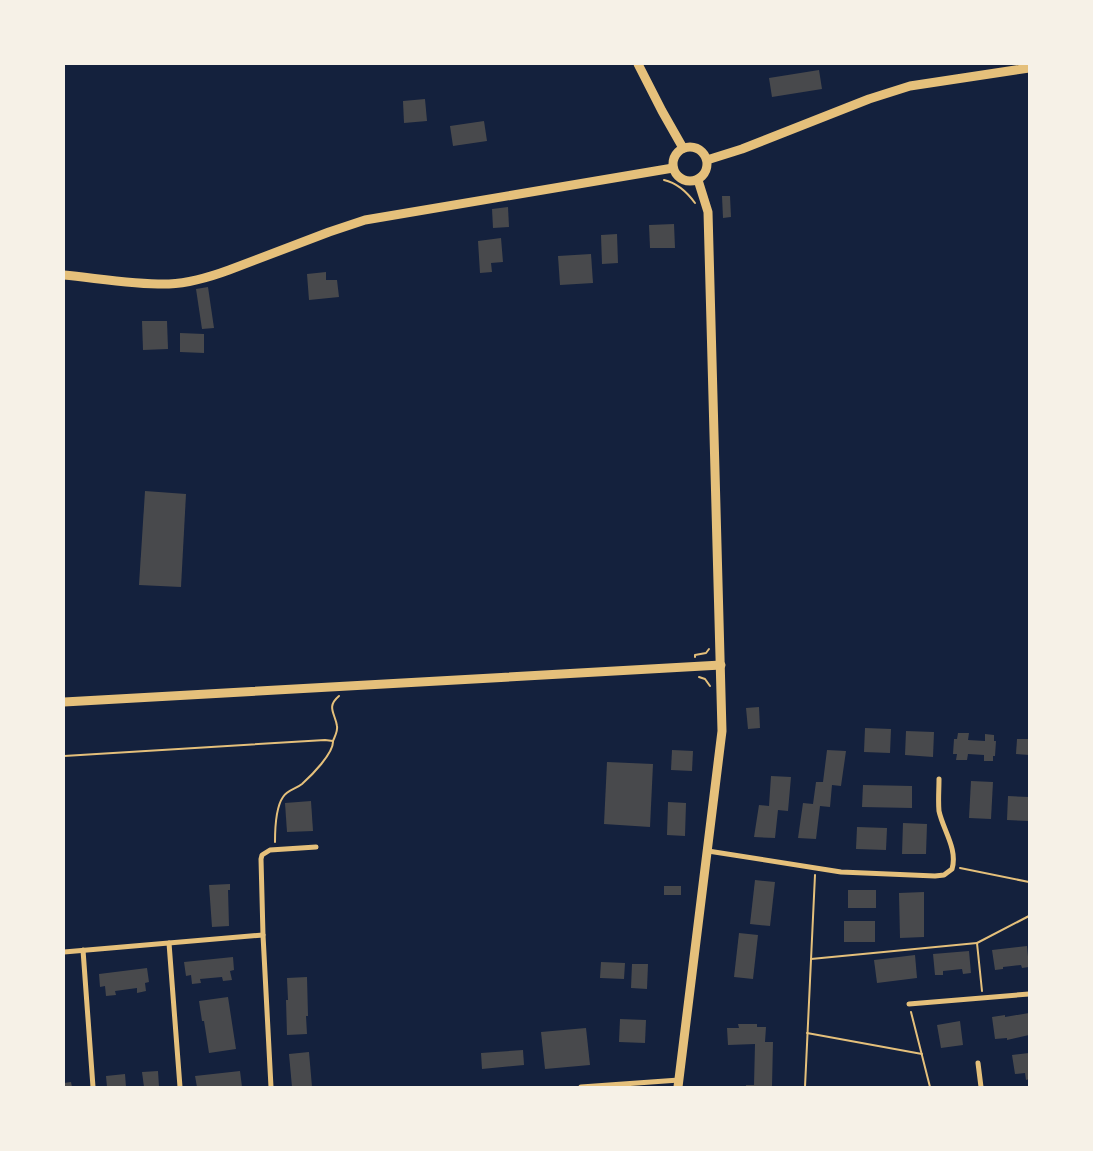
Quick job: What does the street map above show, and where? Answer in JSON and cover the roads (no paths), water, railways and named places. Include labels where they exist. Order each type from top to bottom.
[{"type":"street","points":[[638,64],[683,148]]},
{"type":"street","points":[[708,160],[910,86],[1029,68]]},
{"type":"street","points":[[695,147],[708,160],[706,172],[698,180],[685,181],[680,178],[673,168],[675,156],[683,148],[695,147]]},
{"type":"street","points":[[64,275],[153,283],[183,282],[214,276],[365,220],[673,168]]},
{"type":"street","points":[[581,1087],[679,1083],[721,746],[721,665],[708,212],[698,180]]},
{"type":"street","points":[[64,702],[721,665]]},
{"type":"street","points":[[708,851],[841,872],[936,876],[949,872],[953,867],[952,848],[940,812],[939,779]]},
{"type":"street","points":[[271,1087],[261,859],[266,851],[316,847]]},
{"type":"street","points":[[64,952],[263,935]]},
{"type":"street","points":[[169,943],[180,1087]]},
{"type":"street","points":[[83,950],[93,1087]]},
{"type":"street","points":[[909,1004],[1029,994]]},
{"type":"street","points":[[978,1063],[981,1087]]}]
